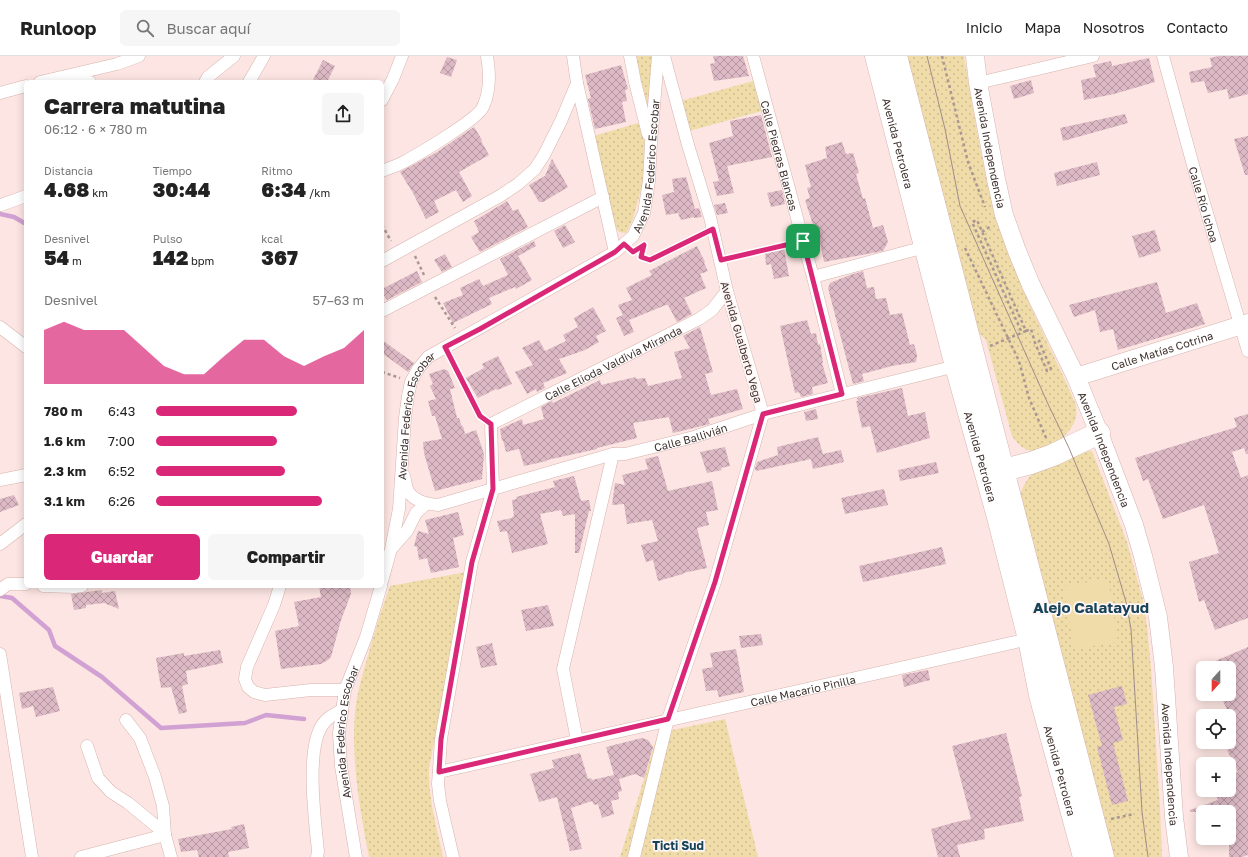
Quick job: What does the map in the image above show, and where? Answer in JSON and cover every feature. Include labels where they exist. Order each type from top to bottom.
[{"type":"highway","name":"Avenida Petrolera","points":[[876,56],[956,366],[998,517],[1029,639],[1040,695],[1084,857]]},
{"type":"highway","name":"Avenida Petrolera","points":[[896,56],[1103,857]]},
{"type":"highway","points":[[1004,470],[1053,456],[1099,433]]},
{"type":"street","points":[[48,80],[117,64],[139,56]]},
{"type":"street","points":[[206,80],[234,56]]},
{"type":"street","points":[[250,80],[264,56]]},
{"type":"street","points":[[384,96],[402,56]]},
{"type":"street","points":[[384,170],[401,163],[472,120],[482,109],[488,92],[487,56]]},
{"type":"street","points":[[573,56],[577,84],[603,197],[620,248]]},
{"type":"street","points":[[630,56],[635,82],[651,143]]},
{"type":"street","name":"Avenida Federico Escobar","points":[[384,574],[391,549],[399,509],[405,418],[411,382],[418,369],[428,357],[480,329],[620,248],[633,236],[644,213],[649,181],[658,56]]},
{"type":"street","name":"Avenida Gualberto Vega","points":[[634,857],[668,719],[715,582],[763,414],[727,291],[713,229],[664,56]]},
{"type":"street","name":"Calle Piedras Blancas","points":[[754,56],[813,277],[842,394]]},
{"type":"street","name":"Avenida Independencia","points":[[975,56],[978,83],[996,179],[1007,222],[1017,252],[1031,285],[1076,377],[1099,433],[1134,525],[1158,617],[1164,667],[1174,811],[1179,857]]},
{"type":"street","points":[[978,83],[1093,56]]},
{"type":"street","name":"Calle Río Ichoa","points":[[1163,56],[1196,176],[1244,324],[1248,351]]},
{"type":"street","points":[[74,75],[85,80]]},
{"type":"street","points":[[384,260],[500,196],[518,184],[535,169],[561,121],[577,84]]},
{"type":"street","points":[[0,93],[24,87]]},
{"type":"street","points":[[0,206],[24,197]]},
{"type":"street","points":[[384,310],[603,197]]},
{"type":"street","points":[[813,277],[925,247]]},
{"type":"street","name":"Calle Elioda Valdivia Miranda","points":[[491,424],[699,319],[712,310],[727,291]]},
{"type":"street","name":"Calle Matías Cotrina","points":[[1076,377],[1244,324]]},
{"type":"street","points":[[0,327],[24,345]]},
{"type":"street","name":"Calle Ballivián","points":[[426,504],[438,505],[612,454],[624,454],[694,437],[763,414],[956,366]]},
{"type":"street","points":[[453,857],[440,801],[438,784],[441,739],[472,562],[493,489],[491,424]]},
{"type":"street","points":[[577,740],[563,669],[612,454]]},
{"type":"street","points":[[391,549],[407,532],[416,513],[426,504],[417,499],[408,490],[401,465]]},
{"type":"street","points":[[0,480],[24,475]]},
{"type":"street","points":[[0,544],[24,526]]},
{"type":"street","points":[[0,590],[8,584],[24,584]]},
{"type":"street","points":[[279,588],[274,605],[247,666],[245,679],[248,687],[254,692],[265,695],[311,690],[345,690]]},
{"type":"street","name":"Avenida Federico Escobar","points":[[356,857],[342,766],[339,733],[345,690],[366,637],[380,588]]},
{"type":"street","name":"Calle Macario Pinilla","points":[[439,772],[668,719],[1029,639]]},
{"type":"street","points":[[0,654],[32,857]]},
{"type":"street","points":[[317,857],[318,851],[314,813],[313,761],[316,740],[321,726],[331,715],[342,710]]},
{"type":"street","points":[[126,720],[140,738],[155,777],[163,806],[164,835],[171,857]]},
{"type":"street","points":[[87,746],[98,778],[111,792],[128,803],[156,826],[164,835]]},
{"type":"street","points":[[81,857],[164,835]]},
{"type":"path","points":[[942,56],[968,162],[985,209]]},
{"type":"path","points":[[1022,333],[972,222],[977,220],[1026,331]]},
{"type":"path","points":[[982,232],[991,226],[989,221]]},
{"type":"path","points":[[384,229],[397,252]]},
{"type":"path","points":[[620,248],[633,252],[644,245],[641,257],[650,260],[713,229]]},
{"type":"path","points":[[721,260],[803,241]]},
{"type":"path","points":[[965,246],[970,260],[1019,361],[1029,398],[1053,456]]},
{"type":"path","points":[[990,346],[1031,329],[1035,343],[1047,371],[1051,369],[1039,341],[1046,338]]},
{"type":"path","points":[[445,347],[480,416],[491,424]]},
{"type":"path","points":[[384,373],[411,382]]},
{"type":"path","points":[[1111,819],[1134,814]]},
{"type":"shaded area","points":[[636,56],[652,56],[649,115],[636,58]]},
{"type":"shaded area","points":[[906,56],[964,56],[991,197],[1005,243],[1030,305],[1076,405],[1076,417],[1067,433],[1054,443],[1034,451],[1024,448],[1012,436],[986,340],[976,330]]},
{"type":"shaded area","points":[[753,81],[762,111],[689,131],[681,101]]},
{"type":"shaded area","points":[[638,123],[645,141],[643,182],[633,219],[626,233],[619,232],[614,224],[594,136]]},
{"type":"shaded area","points":[[1092,451],[1127,542],[1143,600],[1151,668],[1162,857],[1112,857],[1020,494],[1024,485],[1033,473],[1052,463]]},
{"type":"shaded area","points":[[467,572],[429,768],[431,802],[443,857],[369,857],[355,767],[355,712],[362,678],[375,631],[390,586]]},
{"type":"shaded area","points":[[1108,579],[1118,642],[1074,649],[1063,586]]},
{"type":"shaded area","points":[[725,719],[758,857],[620,857],[658,733]]},
{"type":"building","points":[[713,56],[743,56],[749,76],[714,81],[710,64],[715,63]]},
{"type":"building","points":[[1219,56],[1248,56],[1248,94],[1229,99],[1227,89],[1208,93],[1204,81],[1191,83],[1189,72],[1212,67],[1210,58]]},
{"type":"building","points":[[447,57],[457,60],[451,77],[440,73]]},
{"type":"building","points":[[1149,58],[1155,82],[1114,94],[1084,100],[1081,80],[1096,77],[1093,65],[1111,61],[1112,66]]},
{"type":"building","points":[[323,60],[335,66],[328,80],[313,80]]},
{"type":"building","points":[[621,65],[628,89],[625,90],[627,101],[622,102],[626,122],[595,129],[588,99],[591,98],[585,75]]},
{"type":"building","points":[[1031,80],[1034,93],[1014,99],[1010,86]]},
{"type":"building","points":[[1125,114],[1128,123],[1063,141],[1060,128]]},
{"type":"building","points":[[761,115],[772,157],[727,166],[734,193],[717,196],[713,182],[719,181],[709,143],[733,136],[730,121]]},
{"type":"building","points":[[474,127],[489,155],[459,172],[472,196],[463,202],[456,190],[434,201],[439,212],[426,219],[413,193],[400,172],[437,152]]},
{"type":"building","points":[[1248,136],[1248,175],[1245,175],[1234,139]]},
{"type":"building","points":[[842,142],[846,154],[853,153],[859,173],[856,174],[863,199],[865,198],[873,228],[883,225],[888,242],[883,251],[824,262],[820,242],[817,242],[805,200],[810,198],[807,188],[811,187],[805,165],[827,158],[825,147]]},
{"type":"building","points":[[552,159],[568,187],[543,202],[539,202],[529,185],[545,176]]},
{"type":"building","points":[[1097,162],[1100,175],[1057,186],[1054,173]]},
{"type":"building","points":[[686,177],[695,209],[699,208],[702,217],[681,220],[678,213],[666,215],[662,195],[674,192],[672,179]]},
{"type":"building","points":[[782,190],[785,204],[771,207],[767,193]]},
{"type":"building","points":[[507,201],[513,211],[518,209],[528,227],[480,252],[471,237],[479,232],[474,221]]},
{"type":"building","points":[[725,203],[728,213],[717,215],[714,205]]},
{"type":"building","points":[[565,225],[575,242],[563,248],[554,231]]},
{"type":"building","points":[[1155,230],[1161,251],[1139,258],[1132,236]]},
{"type":"building","points":[[534,241],[536,246],[518,256],[532,280],[516,289],[515,287],[489,298],[492,304],[453,323],[443,303],[463,295],[460,288],[479,279],[483,286],[508,275],[500,259]]},
{"type":"building","points":[[697,246],[708,271],[700,274],[706,288],[684,298],[692,314],[677,322],[668,305],[666,305],[629,320],[634,332],[624,336],[616,318],[623,315],[618,305],[632,300],[626,288],[652,275],[649,271]]},
{"type":"building","points":[[784,249],[789,276],[774,279],[771,264],[766,265],[765,253]]},
{"type":"building","points":[[445,254],[452,267],[442,272],[434,260]]},
{"type":"building","points":[[417,271],[422,282],[387,300],[384,295],[384,288]]},
{"type":"building","points":[[863,271],[867,288],[874,287],[876,299],[886,298],[890,315],[902,313],[910,345],[914,344],[917,355],[916,362],[892,366],[862,374],[864,381],[853,384],[828,288],[830,283]]},
{"type":"building","points":[[1157,282],[1166,313],[1197,303],[1205,324],[1118,350],[1113,329],[1100,332],[1095,310],[1074,317],[1069,305]]},
{"type":"building","points":[[593,307],[606,331],[596,336],[599,342],[585,350],[559,359],[567,373],[543,383],[545,388],[537,392],[536,389],[527,394],[515,372],[533,365],[522,348],[539,340],[545,351],[566,341],[563,335],[578,327],[574,318]]},
{"type":"building","points":[[807,320],[811,334],[816,333],[818,345],[820,344],[822,363],[828,383],[812,387],[813,394],[801,397],[799,392],[795,393],[780,326]]},
{"type":"building","points":[[700,327],[713,372],[705,374],[711,395],[737,389],[743,409],[708,419],[710,424],[673,433],[669,417],[633,423],[637,438],[524,466],[519,449],[506,452],[500,429],[522,419],[523,425],[544,419],[541,407],[552,401],[553,403],[600,380],[601,385],[636,377],[636,379],[645,378],[648,386],[682,378],[674,352],[690,348],[683,336]]},
{"type":"building","points":[[384,341],[414,363],[408,372],[384,354]]},
{"type":"building","points":[[498,356],[512,384],[497,390],[496,389],[478,398],[466,378],[484,368],[482,364]]},
{"type":"building","points":[[444,369],[448,371],[455,388],[450,389],[457,418],[459,418],[462,427],[463,426],[465,434],[476,430],[484,454],[482,479],[435,491],[424,453],[423,442],[442,439],[435,416],[432,416],[428,401],[436,399],[430,386],[433,384],[429,374]]},
{"type":"building","points":[[902,388],[908,416],[925,412],[930,438],[877,453],[870,426],[862,428],[856,401],[858,401],[857,398]]},
{"type":"building","points":[[816,409],[818,419],[806,421],[804,412]]},
{"type":"building","points":[[1248,414],[1248,454],[1246,454],[1244,448],[1232,452],[1241,478],[1248,475],[1248,618],[1215,630],[1204,600],[1199,602],[1189,562],[1219,553],[1204,505],[1163,519],[1148,479],[1143,481],[1135,458],[1237,427],[1234,418]]},
{"type":"building","points":[[818,437],[823,454],[841,450],[844,462],[813,469],[811,459],[756,471],[755,469],[757,462],[778,455],[777,447]]},
{"type":"building","points":[[725,447],[730,466],[721,468],[722,470],[707,473],[700,452]]},
{"type":"building","points":[[658,456],[668,491],[712,481],[718,510],[706,512],[709,525],[697,528],[707,568],[683,573],[658,581],[653,560],[646,562],[641,545],[658,541],[652,520],[627,524],[624,504],[612,505],[615,483],[625,485],[622,475],[648,469],[645,459]]},
{"type":"building","points":[[936,462],[939,473],[900,481],[898,470]]},
{"type":"building","points":[[574,476],[581,501],[589,500],[591,511],[589,511],[579,553],[575,553],[575,514],[563,516],[561,510],[540,514],[548,544],[512,553],[507,531],[500,532],[497,521],[512,518],[514,516],[512,500],[517,499],[516,497],[555,487],[553,481]]},
{"type":"building","points":[[884,489],[888,505],[845,514],[841,498]]},
{"type":"building","points":[[14,495],[19,505],[0,512],[0,499]]},
{"type":"building","points":[[458,512],[464,535],[453,538],[459,567],[431,573],[427,558],[419,560],[417,547],[414,546],[418,531],[429,534],[425,520]]},
{"type":"building","points":[[942,547],[946,564],[863,582],[859,566]]},
{"type":"building","points":[[319,588],[350,588],[351,594],[341,620],[331,657],[321,664],[281,669],[275,631],[299,626],[294,602],[321,597]]},
{"type":"building","points":[[102,590],[102,593],[115,591],[119,609],[104,603],[86,605],[86,608],[74,610],[71,594]]},
{"type":"building","points":[[548,605],[554,626],[526,631],[521,610]]},
{"type":"building","points":[[761,634],[763,645],[741,648],[739,636]]},
{"type":"building","points":[[492,643],[497,665],[481,668],[476,647]]},
{"type":"building","points":[[1248,647],[1248,855],[1242,857],[1229,857],[1229,845],[1236,845],[1236,805],[1204,805],[1218,800],[1217,797],[1236,797],[1236,773],[1238,772],[1236,768],[1236,757],[1230,757],[1227,750],[1236,749],[1236,709],[1227,709],[1223,701],[1236,701],[1236,661],[1215,661]]},
{"type":"building","points":[[736,649],[744,692],[719,697],[717,690],[706,691],[702,669],[713,667],[710,653]]},
{"type":"building","points":[[220,650],[223,663],[186,671],[188,684],[182,686],[187,712],[179,714],[171,687],[161,688],[156,658],[184,653],[184,656]]},
{"type":"building","points":[[928,670],[930,680],[904,687],[902,675]]},
{"type":"building","points":[[1122,686],[1127,704],[1114,707],[1123,740],[1113,743],[1128,801],[1112,805],[1097,747],[1102,746],[1088,695]]},
{"type":"building","points":[[53,687],[60,711],[36,717],[33,706],[22,709],[19,693]]},
{"type":"building","points":[[1006,733],[1022,796],[1019,797],[1024,821],[984,829],[985,839],[957,845],[960,857],[938,857],[931,829],[971,819],[952,746]]},
{"type":"building","points":[[642,738],[648,740],[653,747],[644,778],[635,774],[619,779],[622,791],[618,792],[619,799],[611,801],[614,814],[602,818],[598,804],[594,805],[592,801],[571,808],[582,849],[570,851],[557,797],[539,802],[530,774],[554,768],[552,760],[580,753],[588,779],[591,778],[592,780],[614,775],[606,747]]},
{"type":"building","points":[[1196,808],[1196,812],[1190,812],[1190,810]]},
{"type":"building","points":[[244,824],[249,848],[228,852],[229,857],[199,857],[197,850],[181,852],[178,839],[232,829],[231,827]]},
{"type":"waterway","points":[[0,214],[14,217],[24,223]]},
{"type":"waterway","points":[[0,596],[12,598],[49,630],[55,646],[102,677],[161,728],[245,723],[266,715],[304,719]]},
{"type":"tram line","points":[[927,56],[945,129],[960,206],[1069,448],[1109,544],[1126,602],[1131,629],[1142,812],[1148,857]]},
{"type":"district","name":"Alejo Calatayud","points":[[1091,607]]},
{"type":"district","name":"Ticti Sud","points":[[678,845]]},
{"type":"route","points":[[713,229],[721,260],[803,241],[842,394],[763,414],[715,582],[668,719],[439,772],[441,739],[472,562],[493,489],[491,424],[480,416],[445,347],[480,329],[615,252],[624,244],[633,252],[644,245],[641,257],[650,260],[713,229]]}]
